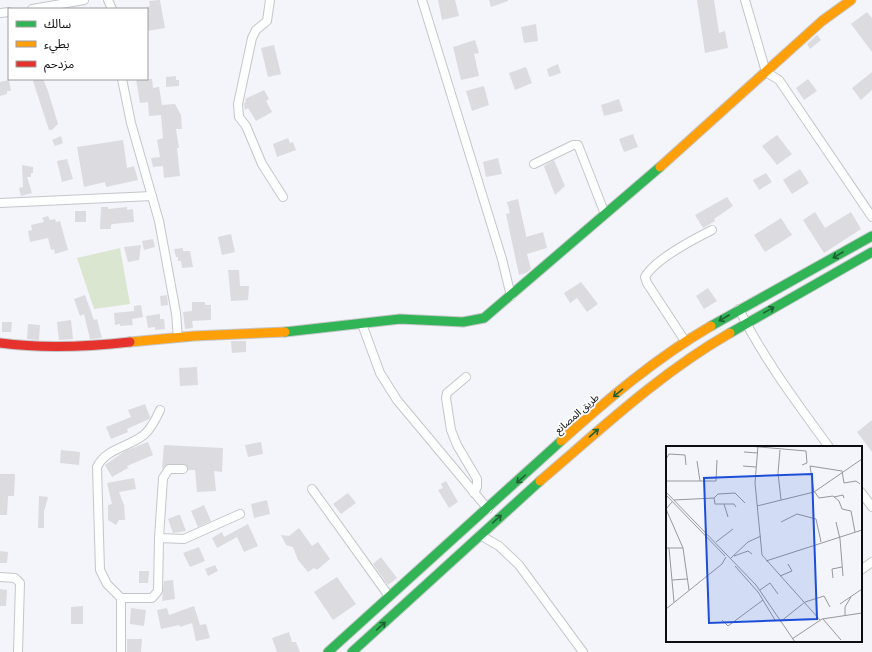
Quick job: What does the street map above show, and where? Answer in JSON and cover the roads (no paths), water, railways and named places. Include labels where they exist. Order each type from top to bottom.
[{"type":"main road","points":[[0,343],[39,348],[133,343],[238,333],[288,332],[414,318],[467,323],[484,318],[688,143],[822,21],[851,0]]},
{"type":"main road","name":"طريق المصانع","points":[[328,652],[588,417],[653,364],[685,341],[739,309],[804,275],[872,236]]},
{"type":"main road","points":[[352,652],[599,429],[663,376],[697,352],[872,252]]},
{"type":"street","points":[[38,8],[84,0]]},
{"type":"street","points":[[270,0],[267,20],[256,30],[252,38],[238,104],[239,117],[246,126],[262,164],[283,197]]},
{"type":"street","points":[[422,0],[502,259],[511,296]]},
{"type":"street","points":[[745,0],[766,72],[779,80],[872,218]]},
{"type":"street","points":[[122,80],[131,123],[159,220],[176,313],[178,338]]},
{"type":"street","points":[[534,164],[573,145],[578,145],[605,214]]},
{"type":"street","points":[[0,203],[152,196]]},
{"type":"street","points":[[685,341],[647,283],[645,277],[648,272],[667,257],[712,230]]},
{"type":"street","points":[[739,309],[746,323],[794,398],[828,446]]},
{"type":"street","points":[[362,324],[380,373],[397,400],[488,509]]},
{"type":"street","points":[[466,378],[447,393],[446,398],[451,430],[457,445],[477,479],[478,487],[474,493]]},
{"type":"street","points":[[160,410],[154,422],[145,434],[106,455],[97,467],[100,570],[106,584],[121,598],[152,598],[156,596],[158,591],[159,538],[165,473],[169,469],[183,469]]},
{"type":"street","points":[[312,489],[389,596]]},
{"type":"street","points":[[862,493],[872,508]]},
{"type":"street","points":[[159,538],[184,539],[240,514]]},
{"type":"street","points":[[480,535],[499,546],[519,565],[582,652]]},
{"type":"street","points":[[862,569],[872,562]]},
{"type":"street","points":[[0,577],[15,578],[20,582],[18,652]]},
{"type":"street","points":[[121,598],[121,652]]}]
